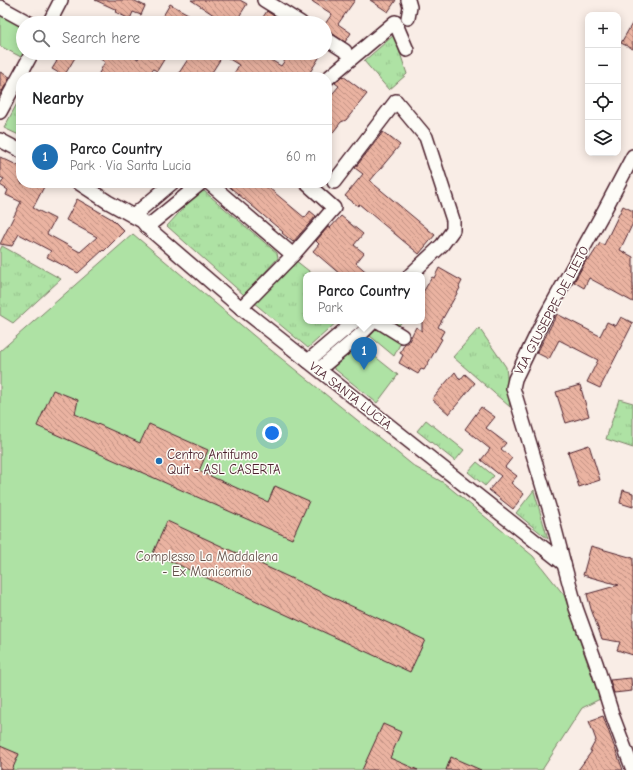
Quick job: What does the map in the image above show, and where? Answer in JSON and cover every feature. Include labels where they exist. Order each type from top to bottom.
[{"type":"street","points":[[52,16],[60,0]]},
{"type":"street","points":[[264,0],[290,16]]},
{"type":"street","points":[[408,0],[410,7],[408,18]]},
{"type":"street","points":[[0,7],[16,16]]},
{"type":"street","points":[[332,75],[395,22],[407,50]]},
{"type":"street","points":[[332,43],[345,51]]},
{"type":"street","points":[[22,72],[28,60]]},
{"type":"street","points":[[0,112],[16,82]]},
{"type":"street","points":[[334,182],[396,101],[426,137],[453,220],[453,230],[442,245],[413,272]]},
{"type":"street","points":[[0,140],[16,148]]},
{"type":"street","name":"VIA GIUSEPPE DE LIETO","points":[[633,156],[543,321],[515,379],[513,388],[551,514],[576,608],[596,663],[613,717],[630,749],[633,770]]},
{"type":"street","name":"VIA SANTA LUCIA","points":[[87,188],[141,221],[241,308],[564,564]]},
{"type":"street","points":[[141,221],[168,188]]},
{"type":"street","points":[[141,221],[193,188]]},
{"type":"street","points":[[215,188],[293,255]]},
{"type":"street","points":[[241,308],[293,255],[334,208],[312,188]]},
{"type":"street","points":[[308,361],[351,324]]},
{"type":"street","points":[[323,366],[371,324]]},
{"type":"street","points":[[383,324],[402,336]]},
{"type":"green space","points":[[0,15],[16,23],[16,54],[0,46]]},
{"type":"green space","points":[[394,35],[407,74],[389,90],[364,61]]},
{"type":"green space","points":[[16,105],[16,134],[4,128]]},
{"type":"green space","points":[[204,191],[277,253],[278,258],[244,295],[167,226],[197,193]]},
{"type":"green space","name":"Complesso La Maddalena - Ex Manicomio","points":[[133,234],[266,346],[415,467],[444,483],[533,556],[564,595],[600,699],[582,708],[542,770],[0,770],[0,351]]},
{"type":"green space","points":[[2,246],[61,279],[13,323],[0,315],[0,250]]},
{"type":"green space","points":[[295,260],[310,272],[303,272],[303,324],[335,324],[308,348],[253,302]]},
{"type":"green space","points":[[382,324],[400,324],[393,334],[402,340],[394,356],[370,336]]},
{"type":"green space","points":[[479,328],[506,367],[510,407],[453,357]]},
{"type":"green space","points":[[358,343],[398,375],[377,403],[331,366]]},
{"type":"green space","points":[[619,399],[633,403],[633,448],[606,439]]},
{"type":"green space","points":[[426,420],[464,450],[455,461],[417,431]]},
{"type":"green space","points":[[477,462],[494,476],[485,486],[468,472]]},
{"type":"green space","points":[[534,491],[548,539],[516,513]]},
{"type":"building","points":[[95,0],[133,0],[145,6],[141,15],[133,12],[131,16],[124,16],[115,12],[117,10]]},
{"type":"building","points":[[191,0],[240,0],[247,4],[239,16],[215,16]]},
{"type":"building","points":[[310,0],[355,0],[338,24],[351,33],[345,42],[332,34],[332,16],[331,16],[332,14]]},
{"type":"building","points":[[370,0],[396,0],[388,12]]},
{"type":"building","points":[[170,4],[190,15],[189,16],[163,16]]},
{"type":"building","points":[[267,11],[274,16],[264,16]]},
{"type":"building","points":[[633,22],[633,49],[621,43]]},
{"type":"building","points":[[55,60],[74,60],[66,72],[57,72],[52,69],[57,61]]},
{"type":"building","points":[[102,60],[164,60],[157,71],[153,69],[151,72],[100,72],[105,62]]},
{"type":"building","points":[[187,60],[220,60],[212,72],[180,72]]},
{"type":"building","points":[[231,60],[271,60],[281,66],[285,60],[318,60],[310,72],[235,72],[239,65]]},
{"type":"building","points":[[0,72],[10,77],[0,95]]},
{"type":"building","points":[[343,76],[367,94],[346,120],[341,122],[332,134],[332,94],[339,86],[335,83]]},
{"type":"building","points":[[383,132],[400,145],[370,181],[435,235],[419,254],[359,204],[358,206],[345,196],[363,174],[355,168]]},
{"type":"building","points":[[0,157],[16,165],[16,188],[43,188],[33,208],[55,219],[47,234],[80,252],[97,237],[66,220],[77,199],[112,219],[124,231],[104,251],[103,250],[78,273],[47,257],[51,251],[19,234],[12,246],[0,244],[21,202],[6,195],[8,190],[0,185],[4,179],[0,177]]},
{"type":"building","points":[[231,188],[269,188],[305,218],[310,211],[316,216],[293,242],[282,233],[283,232]]},
{"type":"building","points":[[623,206],[633,211],[633,223],[620,250],[633,257],[633,302],[589,278],[584,288],[574,282],[587,259],[589,260],[600,243],[604,245]]},
{"type":"building","points":[[341,216],[363,234],[354,245],[364,253],[356,263],[366,272],[338,272],[313,251],[319,244],[316,241],[328,227],[330,228]]},
{"type":"building","points":[[439,268],[462,281],[459,287],[460,288],[438,327],[444,331],[440,338],[442,339],[424,370],[421,369],[418,374],[399,363],[403,355],[400,353],[405,343],[408,343],[416,327],[422,331],[422,324],[425,324],[425,289],[432,277],[434,278]]},
{"type":"building","points":[[557,314],[600,336],[607,322],[616,326],[621,317],[633,323],[600,388],[587,382],[598,360],[559,340],[549,359],[537,353]]},
{"type":"building","points":[[455,372],[460,380],[465,374],[475,383],[449,414],[432,399]]},
{"type":"building","points":[[580,385],[589,416],[566,423],[556,392]]},
{"type":"building","name":"Centro Antifumo Quit - ASL CASERTA","points":[[53,390],[78,400],[75,414],[140,443],[149,424],[208,450],[199,471],[268,502],[275,486],[309,501],[292,539],[37,426]]},
{"type":"building","points":[[481,407],[495,417],[486,428],[506,443],[501,449],[512,458],[505,467],[517,476],[511,483],[524,494],[513,509],[489,490],[501,476],[481,460],[490,449],[465,429]]},
{"type":"building","points":[[589,445],[600,480],[579,487],[568,452]]},
{"type":"building","points":[[623,490],[633,493],[633,507],[620,503]]},
{"type":"building","points":[[167,521],[425,640],[410,672],[153,553]]},
{"type":"building","points":[[591,546],[633,558],[633,655],[617,650],[620,642],[602,639],[587,594],[619,585],[583,575]]},
{"type":"building","points":[[631,678],[632,691],[614,693],[610,680]]},
{"type":"building","points":[[603,716],[623,770],[578,770],[592,751],[590,751],[596,740],[589,721]]},
{"type":"building","points":[[383,724],[401,732],[390,758],[418,770],[362,770]]},
{"type":"building","points":[[0,746],[19,754],[12,770],[0,770]]},
{"type":"building","points":[[451,757],[481,770],[446,770]]},
{"type":"place","name":"Parco Country","points":[[364,370]]},
{"type":"place","name":"Centro Antifumo Quit - ASL CASERTA","points":[[159,461]]}]
